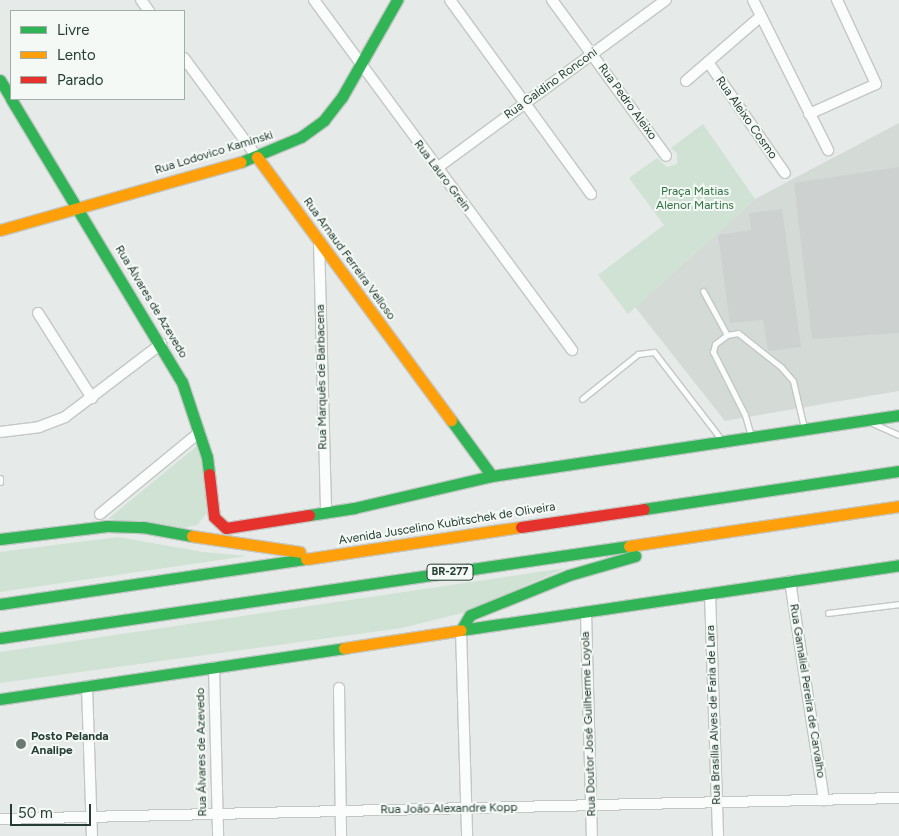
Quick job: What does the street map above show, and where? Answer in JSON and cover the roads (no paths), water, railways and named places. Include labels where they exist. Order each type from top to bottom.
[{"type":"main road","name":"Rua Lodovico Kaminski","points":[[0,230],[257,157],[301,137],[324,120],[360,66],[396,0]]},
{"type":"main road","name":"Rua Álvares de Azevedo","points":[[1,84],[10,98]]},
{"type":"main road","name":"Rua Álvares de Azevedo","points":[[12,100],[161,344],[182,382],[200,432],[210,468],[214,518],[219,524],[230,529],[326,513]]},
{"type":"main road","name":"Rua Arnaud Ferreira Velloso","points":[[257,157],[492,476]]},
{"type":"main road","points":[[326,513],[492,476],[899,415]]},
{"type":"main road","name":"Avenida Juscelino Kubitschek de Oliveira","points":[[0,604],[899,471]]},
{"type":"main road","name":"BR-277","points":[[0,638],[899,506]]},
{"type":"main road","points":[[0,539],[107,526],[143,527],[263,548],[334,555]]},
{"type":"main road","points":[[461,630],[470,615],[569,575],[733,531]]},
{"type":"main road","points":[[0,698],[899,565]]},
{"type":"street","name":"Rua Lauro Grein","points":[[314,0],[360,66],[572,350]]},
{"type":"street","points":[[450,0],[591,194]]},
{"type":"street","name":"Rua Pedro Aleixo","points":[[552,0],[666,156]]},
{"type":"street","name":"Rua Galdino Ronconi","points":[[437,168],[666,0]]},
{"type":"street","points":[[753,0],[828,150]]},
{"type":"street","points":[[810,114],[876,84],[837,0]]},
{"type":"street","points":[[686,81],[761,16]]},
{"type":"street","name":"Rua Arnaud Ferreira Velloso","points":[[185,59],[257,157]]},
{"type":"street","name":"Rua Aleixo Cosmo","points":[[708,62],[785,173]]},
{"type":"street","name":"Rua Marquês de Barbacena","points":[[319,241],[326,513]]},
{"type":"street","points":[[38,313],[92,398]]},
{"type":"street","points":[[0,432],[52,422],[92,398],[161,344]]},
{"type":"street","points":[[100,514],[200,432]]},
{"type":"street","name":"Rua Gamaliel Pereira de Carvalho","points":[[790,582],[824,800]]},
{"type":"street","name":"Rua Brasília Alves de Faria de Lara","points":[[710,593],[718,836]]},
{"type":"street","name":"Rua Doutor José Guilherme Loyola","points":[[586,612],[592,836]]},
{"type":"street","points":[[461,630],[467,836]]},
{"type":"street","name":"Rua Álvares de Azevedo","points":[[214,667],[218,836]]},
{"type":"street","points":[[87,686],[92,836]]},
{"type":"street","points":[[339,688],[341,836]]},
{"type":"street","name":"Rua João Alexandre Kopp","points":[[0,819],[48,816],[92,817],[899,798]]},
{"type":"lane","points":[[702,291],[727,335]]},
{"type":"lane","points":[[751,437],[746,414],[713,352],[715,344],[727,335],[738,333],[781,367],[793,381],[804,429]]},
{"type":"lane","points":[[582,399],[638,354],[654,352],[723,441]]},
{"type":"lane","points":[[864,420],[899,436]]},
{"type":"lane","points":[[828,613],[899,604]]},
{"type":"place","name":"Posto Pelanda Analipe","points":[[21,744]]},
{"type":"park label","name":"Praça Matias Alenor Martins","points":[[695,199]]}]
